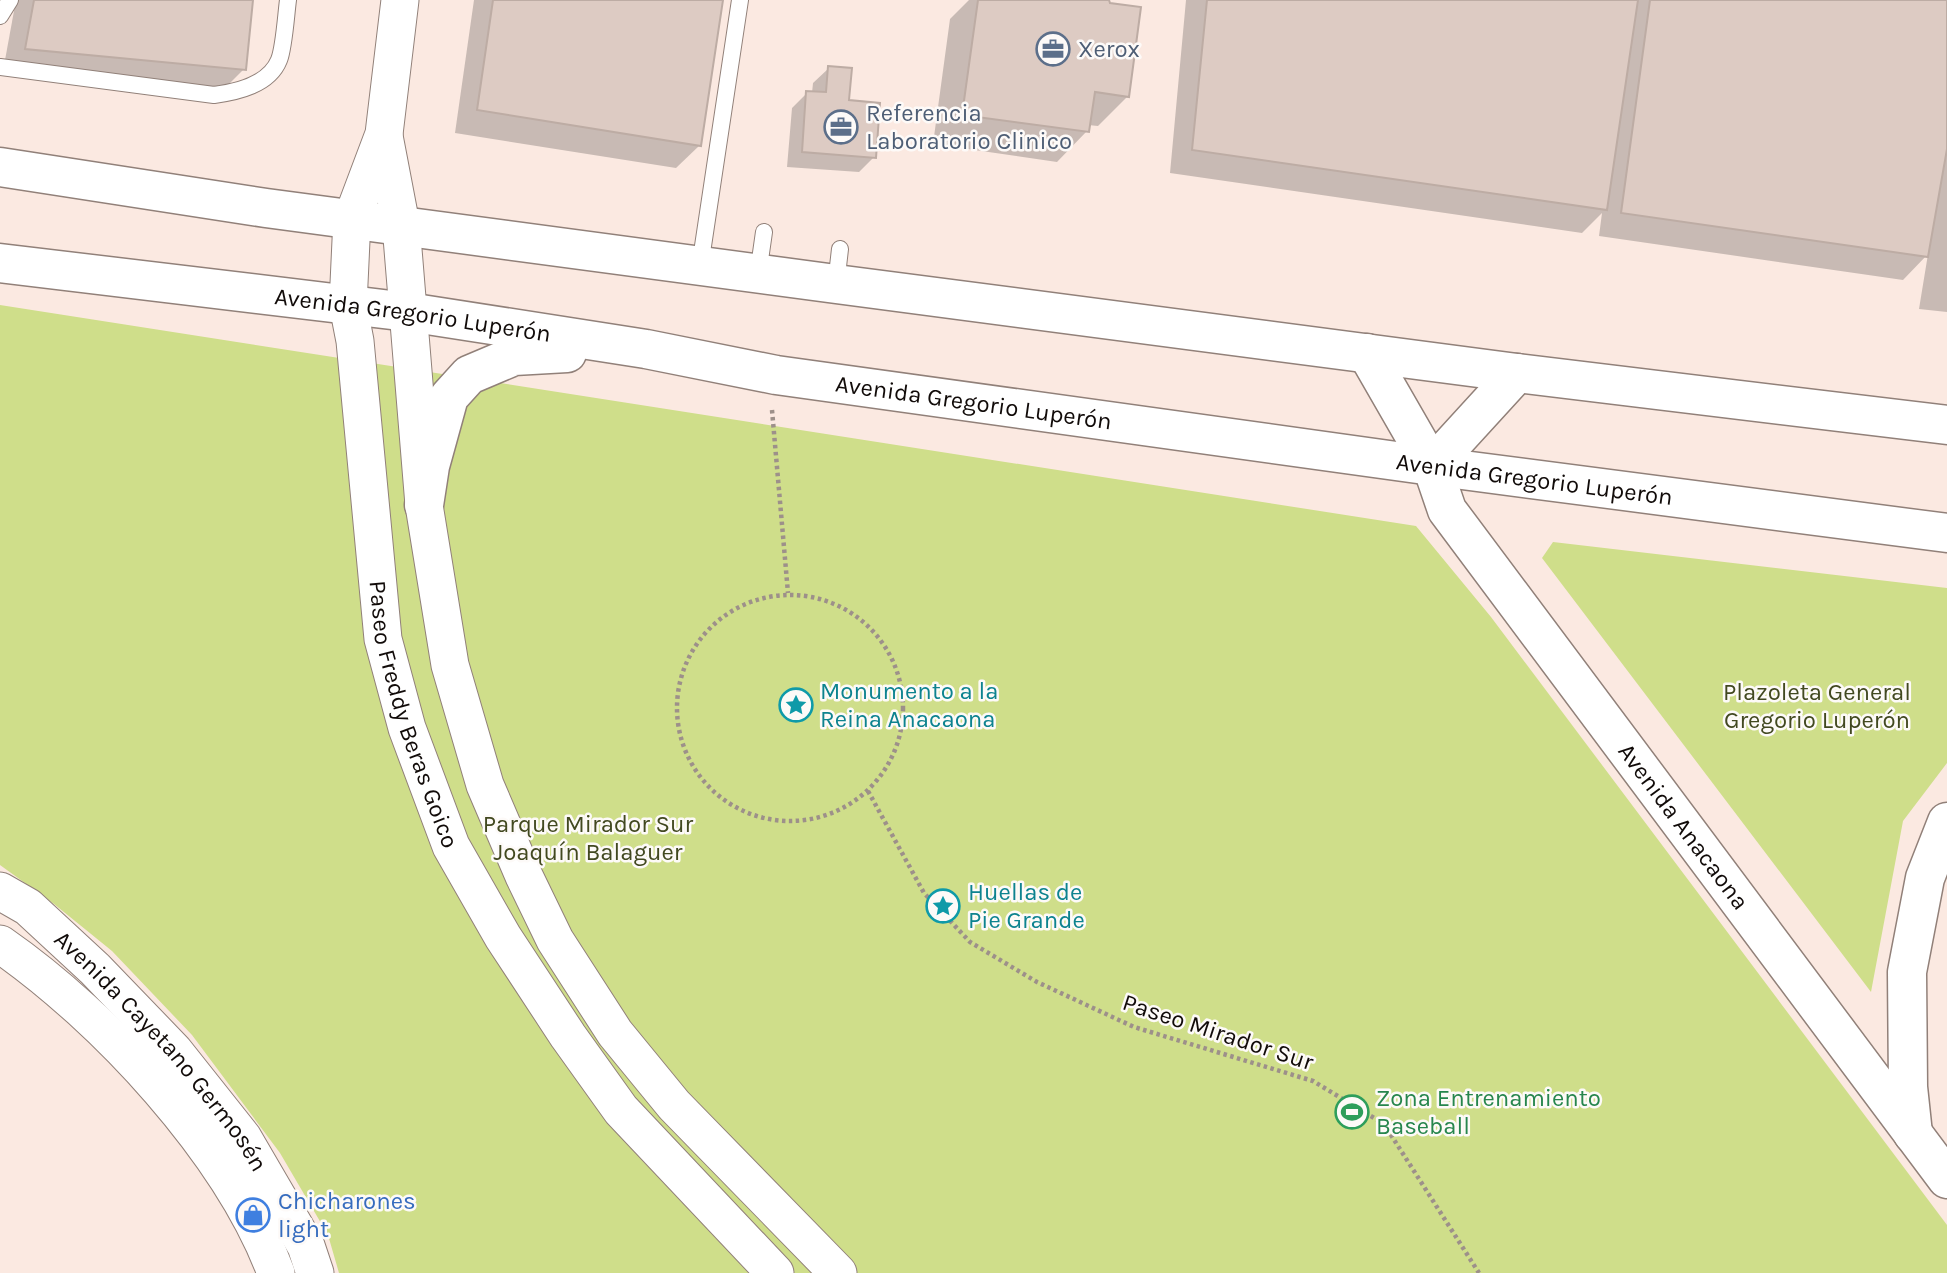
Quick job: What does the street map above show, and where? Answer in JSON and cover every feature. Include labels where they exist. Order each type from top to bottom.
[{"type":"main road","points":[[0,167],[352,219],[758,274],[838,267],[1367,353],[1947,425]]},
{"type":"main road","name":"Avenida Gregorio Luperón","points":[[0,263],[408,312],[646,349],[776,375],[1432,466],[1947,533]]},
{"type":"main road","points":[[424,505],[430,466],[450,397],[469,375],[514,356],[646,349]]},
{"type":"main road","name":"Avenida Anacaona","points":[[1367,353],[1432,466],[1447,510],[1947,1179]]},
{"type":"main road","points":[[1432,466],[1517,373]]},
{"type":"main road","points":[[1913,1134],[1908,1087],[1907,972],[1925,878],[1947,822]]},
{"type":"street","name":"Paseo Freddy Beras Goico","points":[[400,0],[384,134],[352,219],[348,305],[355,341],[383,639],[407,728],[451,846],[510,948],[568,1037],[621,1110],[775,1273]]},
{"type":"street","name":"Paseo Freddy Beras Goico","points":[[384,134],[401,225],[424,505],[450,665],[485,785],[555,940],[615,1033],[674,1105],[838,1273]]},
{"type":"street","name":"Avenida Cayetano Germosén","points":[[0,891],[28,907],[76,951],[174,1051],[243,1138],[306,1246],[315,1273]]},
{"type":"street","name":"Avenida Cayetano Germosén","points":[[0,944],[26,962],[84,1011],[158,1088],[214,1159],[254,1226],[276,1273]]},
{"type":"lane","points":[[0,16],[10,0]]},
{"type":"lane","points":[[0,67],[214,95],[233,93],[251,86],[267,75],[279,60],[288,0]]},
{"type":"lane","points":[[700,266],[740,0]]},
{"type":"lane","points":[[758,274],[764,232]]},
{"type":"path","points":[[776,375],[771,415],[788,594]]},
{"type":"path","points":[[788,594],[826,600],[861,619],[887,648],[901,684],[903,723],[891,760],[868,791],[835,813],[796,822],[756,817],[721,798],[693,768],[678,731],[677,691],[690,653],[714,622],[749,601],[788,594]]},
{"type":"path","name":"Paseo Mirador Sur","points":[[868,791],[924,893],[970,942],[1038,982],[1134,1027],[1313,1081],[1384,1124],[1479,1273]]},
{"type":"green space","name":"Parque Mirador Sur Joaquín Balaguer","points":[[0,305],[1416,526],[1491,617],[1947,1225],[1947,1273],[339,1273],[328,1235],[280,1153],[192,1035],[112,951],[0,865]]},
{"type":"green space","name":"Plazoleta General Gregorio Luperón","points":[[1553,542],[1947,588],[1947,763],[1903,821],[1871,992],[1542,558]]},
{"type":"building","points":[[34,0],[253,0],[246,70],[25,49]]},
{"type":"building","points":[[493,0],[723,0],[701,146],[477,110]]},
{"type":"building","name":"Xerox","points":[[978,0],[1109,0],[1110,3],[1141,7],[1129,97],[1095,92],[1089,132],[962,115]]},
{"type":"building","points":[[1207,0],[1638,0],[1607,210],[1192,150]]},
{"type":"building","points":[[1650,0],[1947,0],[1947,149],[1928,257],[1621,213]]},
{"type":"building","name":"Referencia Laboratorio Clinico","points":[[828,66],[852,68],[849,100],[880,103],[876,158],[802,152],[806,91],[826,92]]},
{"type":"place","name":"Xerox","points":[[1053,49]]},
{"type":"place","name":"Referencia Laboratorio Clinico","points":[[841,127]]},
{"type":"place","name":"Monumento a la Reina Anacaona","points":[[796,705]]},
{"type":"place","name":"Huellas de Pie Grande","points":[[943,906]]},
{"type":"place","name":"Zona Entrenamiento Baseball","points":[[1352,1112]]},
{"type":"place","name":"Chicharones light","points":[[253,1215]]}]
